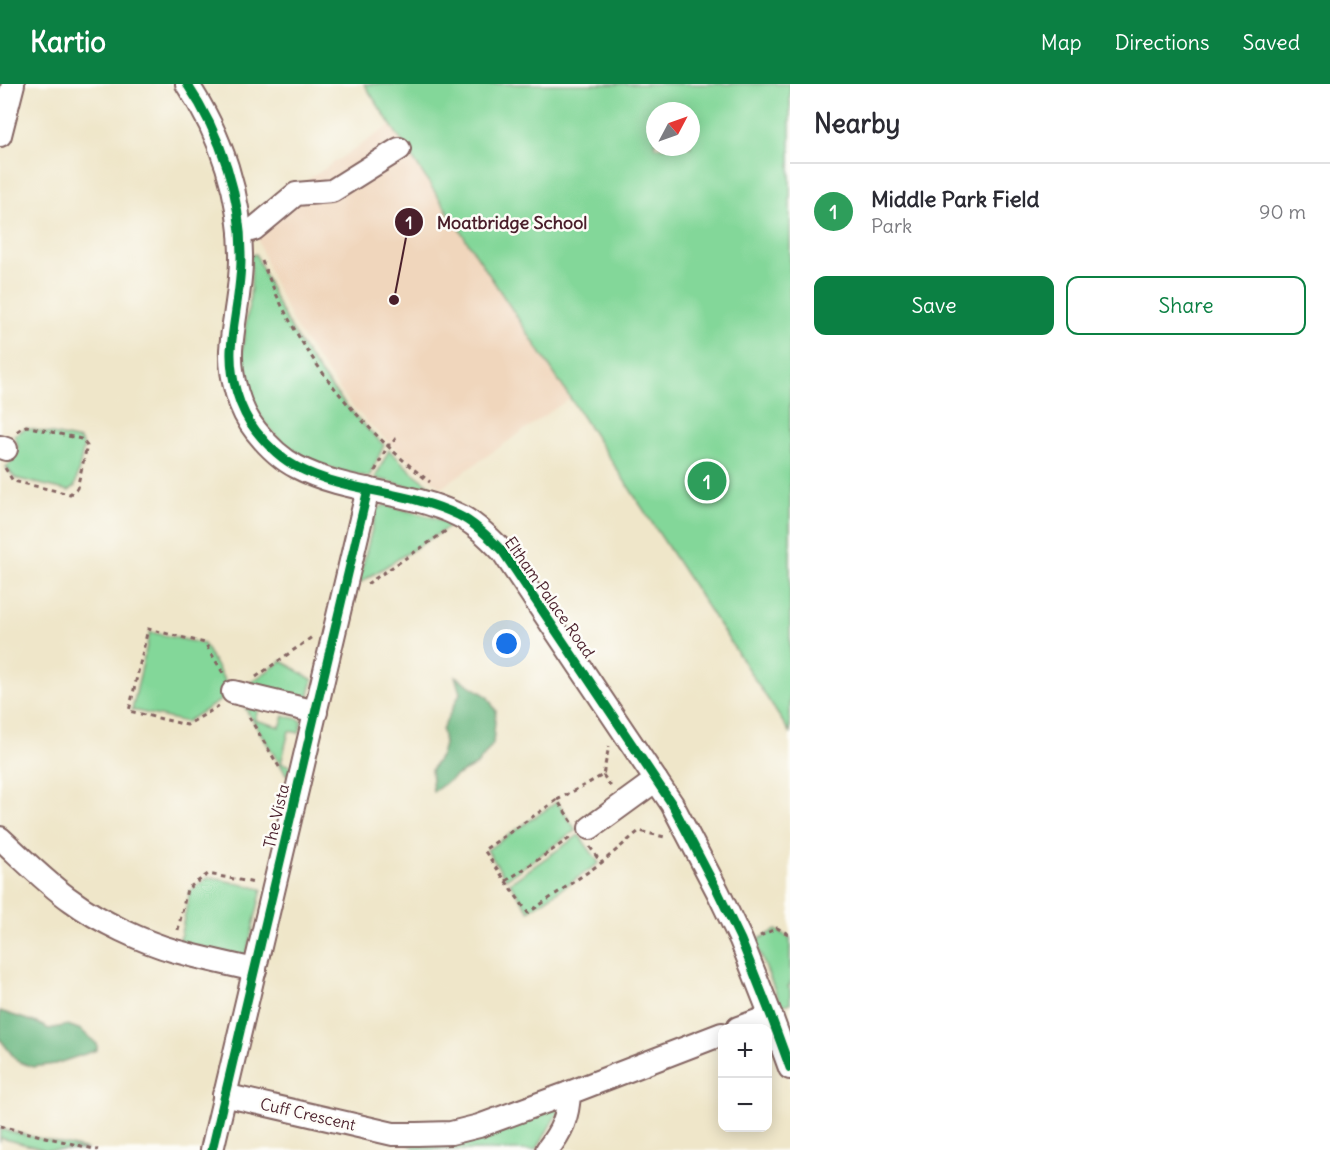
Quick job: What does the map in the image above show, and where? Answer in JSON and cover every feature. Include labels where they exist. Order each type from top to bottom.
[{"type":"street","points":[[0,135],[13,84]]},
{"type":"street","name":"Eltham Palace Road","points":[[187,84],[212,128],[228,170],[237,213],[241,258],[231,351],[234,380],[241,405],[254,429],[273,450],[295,466],[319,476],[436,506],[465,519],[503,552],[656,780],[693,842],[741,940],[790,1068]]},
{"type":"street","points":[[240,233],[254,229],[296,194],[332,191],[399,149]]},
{"type":"street","name":"The Vista","points":[[212,1150],[368,489]]},
{"type":"street","points":[[234,692],[316,712]]},
{"type":"street","points":[[582,831],[656,780]]},
{"type":"street","points":[[0,838],[72,902],[103,921],[173,951],[255,970]]},
{"type":"street","points":[[751,1024],[771,1016]]},
{"type":"street","name":"Cuff Crescent","points":[[224,1095],[398,1142],[451,1133],[479,1125],[718,1036]]},
{"type":"street","points":[[547,1150],[557,1137],[568,1112],[569,1093]]},
{"type":"path","points":[[261,258],[291,324],[316,363],[350,407],[388,446],[433,484]]},
{"type":"path","points":[[26,426],[81,439],[87,446],[77,488],[70,494],[13,481],[5,449],[26,426]]},
{"type":"path","points":[[368,489],[388,446],[396,438]]},
{"type":"path","points":[[343,600],[465,519]]},
{"type":"path","points":[[614,719],[603,775],[557,800],[484,850],[528,913],[601,863],[639,831],[693,842]]},
{"type":"path","points":[[557,800],[582,831],[601,863]]},
{"type":"path","points":[[506,882],[582,831]]},
{"type":"path","points":[[173,951],[187,889],[208,874],[275,887]]},
{"type":"path","points":[[741,940],[752,940],[777,928],[790,935]]},
{"type":"path","points":[[0,1126],[98,1150]]},
{"type":"shaded area","points":[[391,125],[570,398],[441,488],[368,423],[351,405],[319,362],[293,323],[271,276],[250,218]]},
{"type":"green space","points":[[364,84],[790,84],[790,733]]},
{"type":"green space","points":[[256,254],[280,308],[310,358],[345,404],[384,445],[369,477],[320,464],[291,449],[270,429],[254,403],[248,389],[243,352],[251,292],[251,255]]},
{"type":"green space","points":[[26,428],[80,440],[84,446],[75,486],[69,491],[15,478],[6,467],[13,460],[18,449],[14,435]]},
{"type":"green space","points":[[389,450],[432,487],[430,492],[375,478]]},
{"type":"green space","points":[[385,505],[432,517],[448,523],[449,527],[358,584],[377,509]]},
{"type":"green space","points":[[150,632],[204,644],[226,683],[222,690],[223,699],[186,722],[132,710]]},
{"type":"green space","points":[[282,661],[313,680],[308,697],[251,686],[250,683]]},
{"type":"green space","points":[[455,676],[487,696],[496,711],[493,744],[477,765],[457,775],[433,792],[431,770],[441,755],[444,744],[442,730],[460,693]]},
{"type":"green space","points":[[245,708],[258,709],[255,720],[280,727],[284,716],[299,719],[302,722],[299,733],[289,731],[281,763],[291,766],[289,775],[286,774]]},
{"type":"green space","points":[[557,802],[576,830],[506,879],[487,850]]},
{"type":"green space","points":[[579,835],[599,863],[529,911],[510,883]]},
{"type":"green space","points":[[209,877],[262,889],[246,956],[179,943],[190,891]]},
{"type":"green space","points":[[776,930],[790,938],[790,985],[788,986],[790,1003],[783,1005],[780,1003],[755,941]]},
{"type":"green space","points":[[0,1011],[49,1029],[68,1025],[81,1030],[97,1044],[97,1050],[55,1064],[33,1067],[17,1061],[0,1039]]},
{"type":"green space","points":[[558,1106],[559,1110],[535,1150],[416,1150],[409,1144]]},
{"type":"green space","points":[[0,1129],[88,1150],[46,1150],[1,1138],[0,1142]]},
{"type":"cycle path","points":[[187,84],[199,103],[219,145],[238,213],[241,271],[231,360],[240,403],[250,423],[275,451],[297,467],[336,482],[418,501],[458,515],[488,536],[503,552],[672,804],[741,940],[790,1068]]},
{"type":"cycle path","points":[[212,1150],[368,489]]},
{"type":"place","name":"Moatbridge School","points":[[394,300]]},
{"type":"place","name":"Middle Park Field","points":[[707,481]]}]
